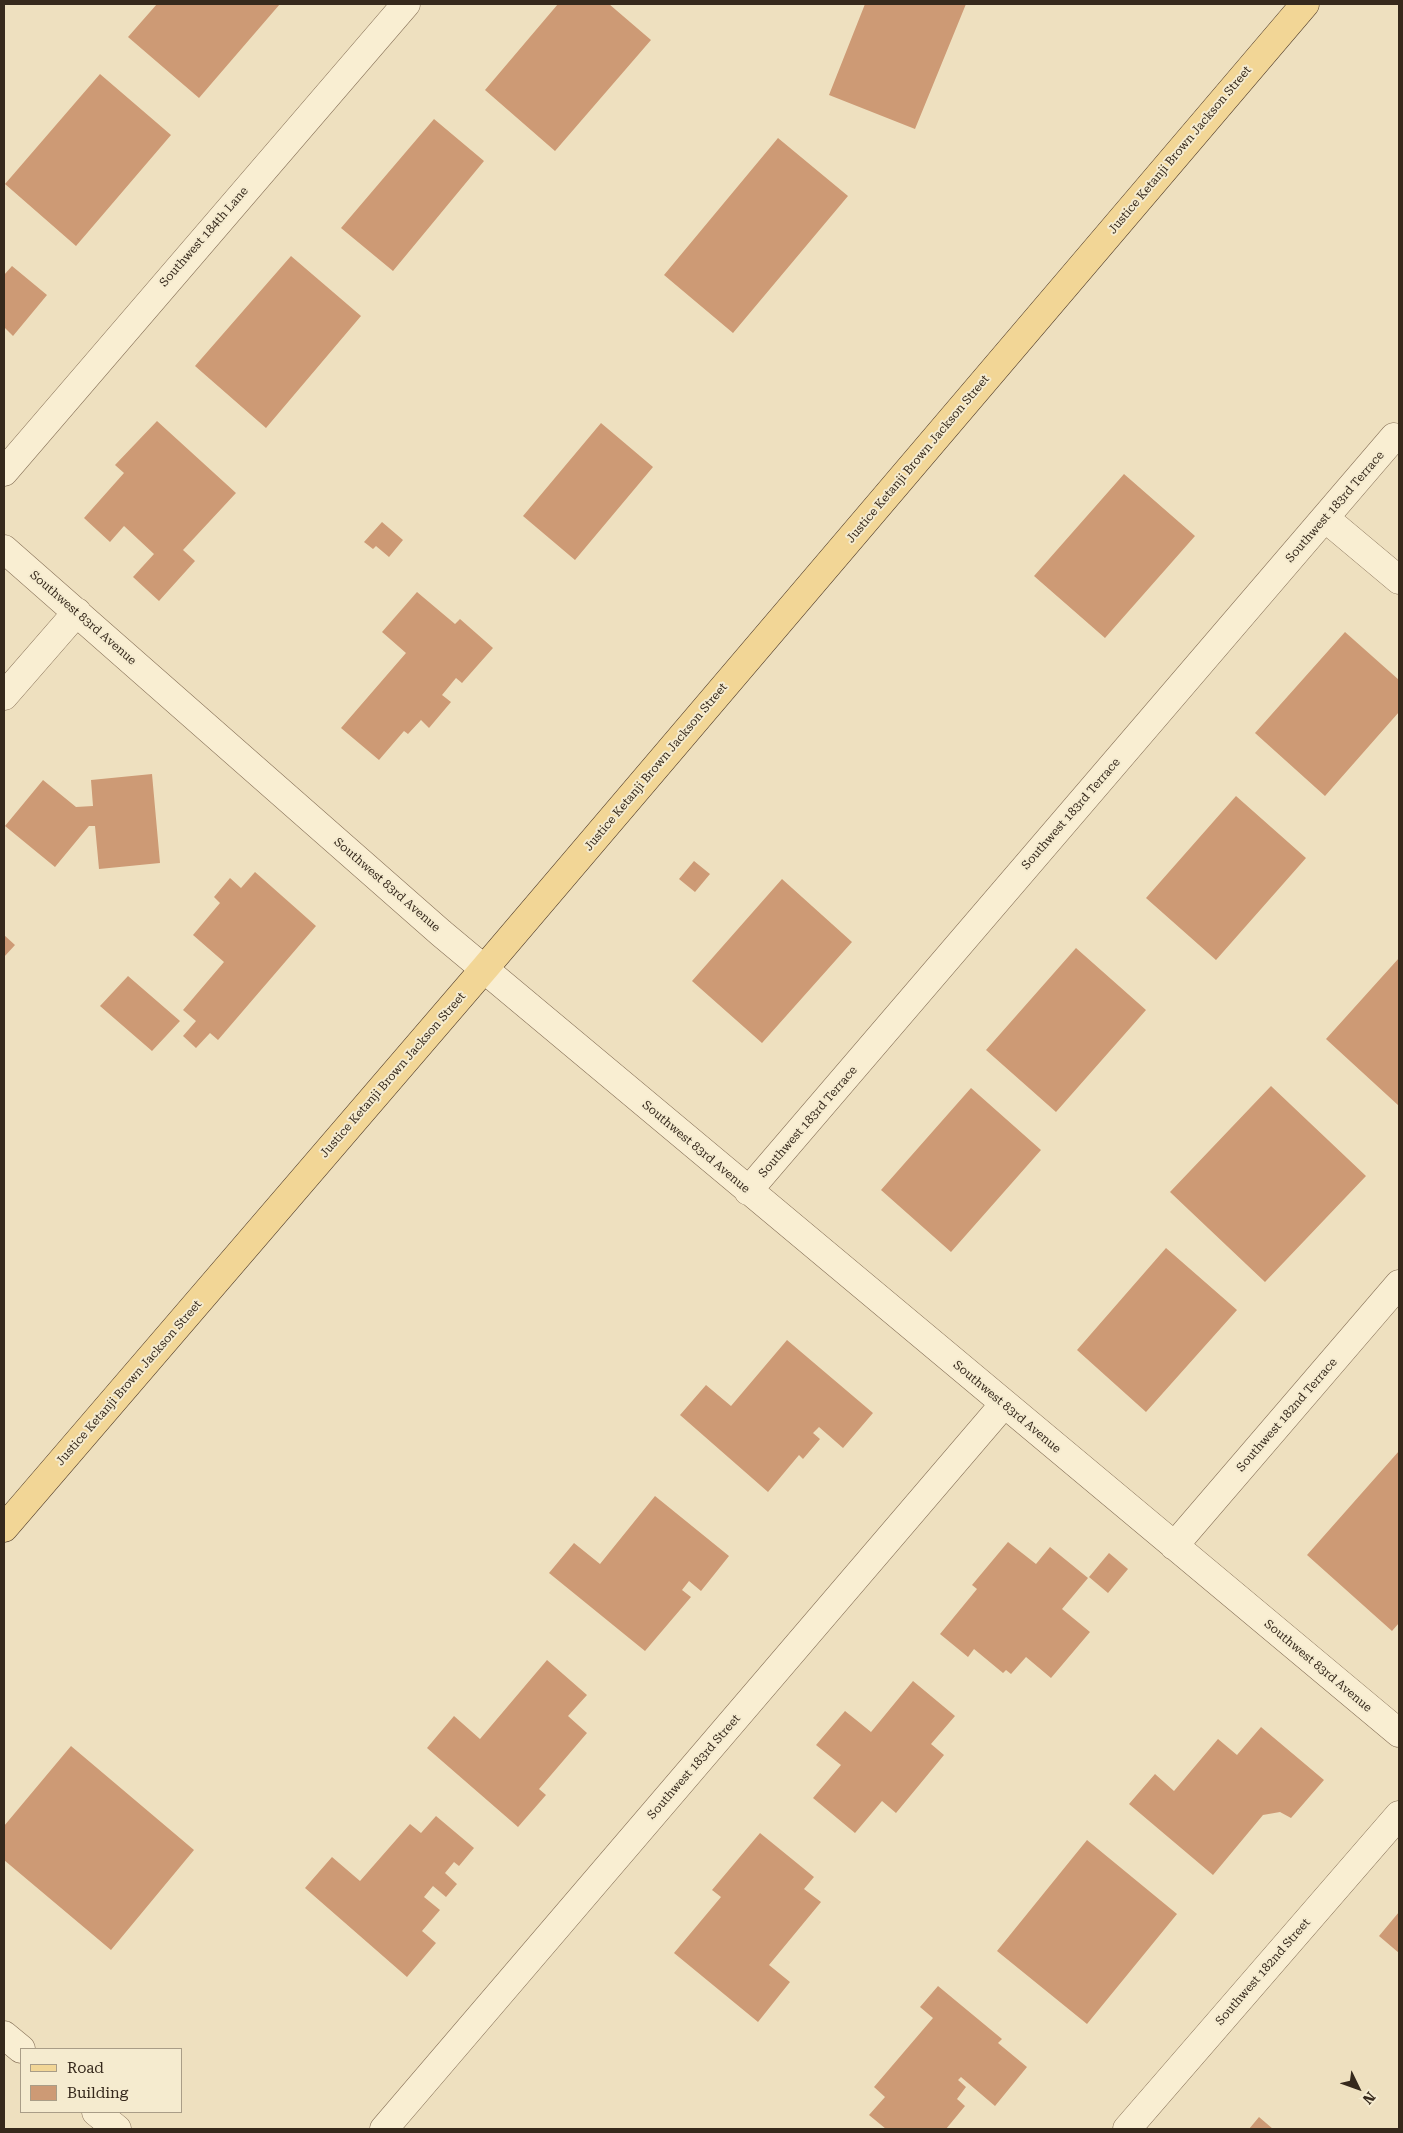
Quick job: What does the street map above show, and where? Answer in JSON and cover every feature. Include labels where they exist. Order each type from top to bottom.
[{"type":"main road","name":"Justice Ketanji Brown Jackson Street","points":[[4,1528],[484,969],[1305,4]]},
{"type":"street","name":"Southwest 184th Lane","points":[[4,472],[406,4]]},
{"type":"street","name":"Southwest 183rd Terrace","points":[[748,1191],[1394,437]]},
{"type":"street","points":[[1325,518],[1399,580]]},
{"type":"street","name":"Southwest 83rd Avenue","points":[[4,549],[484,969],[1399,1733]]},
{"type":"street","points":[[4,696],[77,612]]},
{"type":"street","name":"Southwest 182nd Terrace","points":[[1174,1546],[1399,1284]]},
{"type":"street","name":"Southwest 183rd Street","points":[[384,2129],[1004,1404]]},
{"type":"street","name":"Southwest 182nd Street","points":[[1127,2129],[1399,1815]]},
{"type":"street","points":[[4,2035],[20,2048]]},
{"type":"street","points":[[97,2113],[117,2129]]},
{"type":"building","points":[[157,4],[280,4],[199,98],[128,37]]},
{"type":"building","points":[[558,4],[609,4],[651,40],[555,151],[485,90]]},
{"type":"building","points":[[865,4],[966,4],[915,129],[829,95]]},
{"type":"building","points":[[100,74],[171,135],[76,246],[5,184]]},
{"type":"building","points":[[434,119],[484,161],[393,271],[341,228]]},
{"type":"building","points":[[778,138],[848,196],[733,333],[664,275]]},
{"type":"building","points":[[291,256],[361,316],[266,428],[195,366]]},
{"type":"building","points":[[12,266],[47,295],[13,336],[4,329],[4,275]]},
{"type":"building","points":[[157,421],[236,493],[183,550],[195,561],[159,601],[133,577],[154,554],[124,526],[110,542],[84,518],[124,473],[115,465]]},
{"type":"building","points":[[601,423],[653,467],[575,560],[523,516]]},
{"type":"building","points":[[1124,474],[1195,536],[1105,638],[1034,576]]},
{"type":"building","points":[[382,522],[403,540],[389,557],[376,546],[373,549],[364,542]]},
{"type":"building","points":[[417,592],[455,624],[460,619],[493,648],[462,683],[456,678],[442,695],[451,702],[429,728],[421,720],[408,734],[404,731],[379,760],[341,728],[406,653],[382,632]]},
{"type":"building","points":[[1345,632],[1399,680],[1399,712],[1325,796],[1255,733]]},
{"type":"building","points":[[152,774],[160,863],[99,869],[95,826],[89,826],[55,867],[5,826],[43,780],[76,807],[93,806],[91,780]]},
{"type":"building","points":[[1236,796],[1306,858],[1216,960],[1146,898]]},
{"type":"building","points":[[694,861],[710,874],[695,892],[679,879]]},
{"type":"building","points":[[255,872],[316,926],[218,1040],[210,1033],[196,1048],[183,1036],[196,1021],[183,1010],[224,962],[193,935],[220,903],[214,897],[230,878],[241,888]]},
{"type":"building","points":[[782,879],[852,942],[762,1043],[692,981]]},
{"type":"building","points":[[4,935],[15,945],[4,957]]},
{"type":"building","points":[[1076,948],[1146,1010],[1056,1112],[986,1050]]},
{"type":"building","points":[[1399,958],[1399,1106],[1326,1039]]},
{"type":"building","points":[[128,976],[180,1021],[152,1051],[100,1006]]},
{"type":"building","points":[[1271,1086],[1366,1176],[1265,1282],[1170,1192]]},
{"type":"building","points":[[971,1088],[1041,1150],[951,1252],[881,1190]]},
{"type":"building","points":[[1166,1248],[1237,1310],[1146,1412],[1077,1350]]},
{"type":"building","points":[[787,1340],[873,1413],[843,1448],[819,1427],[813,1433],[820,1439],[803,1459],[799,1455],[768,1492],[680,1415],[706,1385],[731,1406]]},
{"type":"building","points":[[1399,1451],[1399,1623],[1392,1631],[1307,1555]]},
{"type":"building","points":[[655,1496],[729,1556],[701,1591],[689,1581],[682,1590],[691,1597],[645,1651],[549,1573],[574,1543],[600,1564]]},
{"type":"building","points":[[1008,1542],[1036,1564],[1050,1547],[1088,1578],[1062,1609],[1090,1632],[1051,1678],[1026,1657],[1011,1674],[1006,1670],[1003,1673],[974,1649],[968,1657],[940,1634],[977,1589],[972,1585]]},
{"type":"building","points":[[1109,1553],[1128,1569],[1108,1593],[1089,1577]]},
{"type":"building","points":[[547,1660],[587,1695],[568,1716],[587,1733],[539,1789],[546,1795],[518,1827],[427,1748],[454,1716],[480,1739]]},
{"type":"building","points":[[913,1681],[955,1716],[931,1744],[944,1755],[896,1813],[882,1801],[855,1833],[813,1798],[841,1765],[816,1745],[845,1711],[871,1732]]},
{"type":"building","points":[[1261,1727],[1324,1780],[1291,1818],[1280,1812],[1263,1815],[1213,1875],[1129,1804],[1155,1774],[1174,1791],[1218,1739],[1237,1755]]},
{"type":"building","points":[[71,1746],[194,1850],[111,1950],[4,1860],[4,1826]]},
{"type":"building","points":[[436,1816],[474,1848],[459,1866],[454,1862],[445,1873],[457,1884],[446,1897],[433,1886],[424,1897],[440,1910],[422,1931],[436,1943],[407,1977],[305,1888],[332,1857],[360,1881],[410,1824],[421,1833]]},
{"type":"building","points":[[760,1833],[814,1877],[804,1889],[821,1902],[769,1965],[790,1982],[758,2022],[674,1953],[721,1897],[712,1890]]},
{"type":"building","points":[[1087,1840],[1177,1914],[1087,2024],[997,1951]]},
{"type":"building","points":[[1399,1912],[1399,1953],[1379,1936]]},
{"type":"building","points":[[938,1986],[1002,2039],[998,2043],[1027,2067],[995,2106],[961,2077],[958,2080],[966,2087],[957,2099],[965,2106],[946,2129],[886,2129],[869,2115],[885,2097],[874,2087],[933,2018],[920,2007]]},
{"type":"building","points":[[1259,2117],[1273,2129],[1249,2129]]}]
